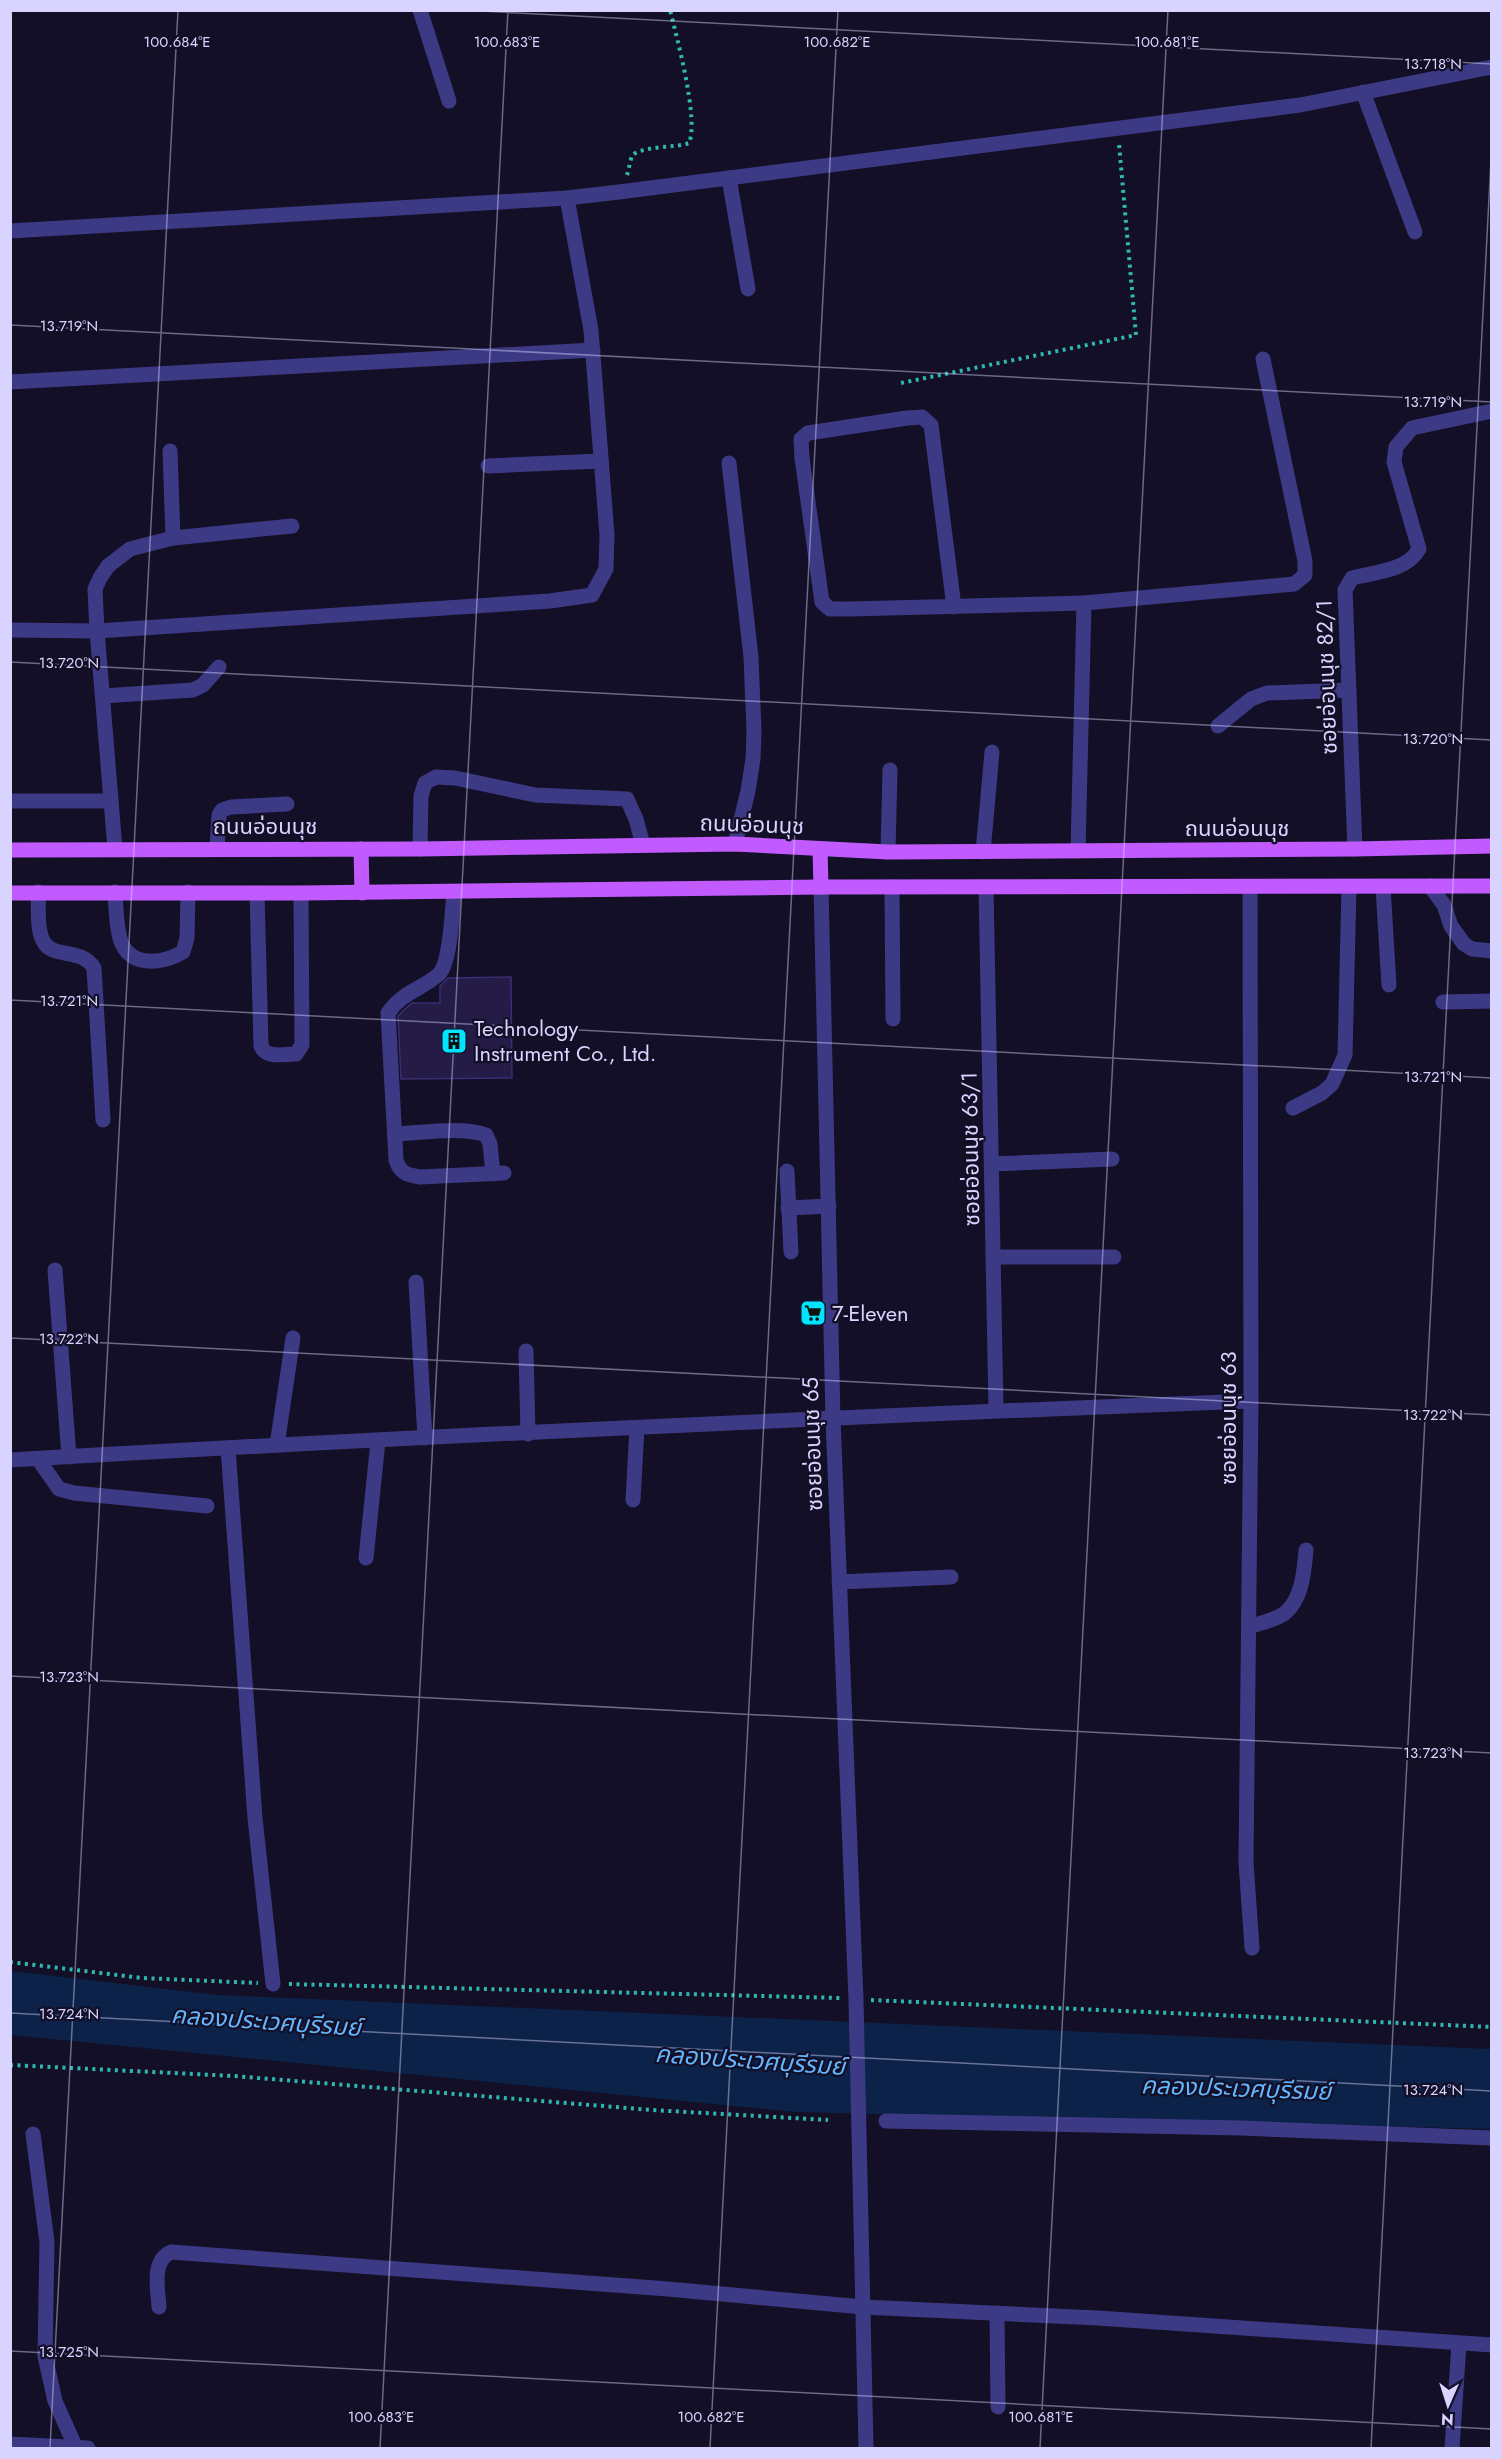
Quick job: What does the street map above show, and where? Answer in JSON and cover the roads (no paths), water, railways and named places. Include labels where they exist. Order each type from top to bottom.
[{"type":"main road","name":"ถนนอ่อนนุช","points":[[10,850],[420,849],[735,844],[888,852],[983,852],[1491,846]]},
{"type":"main road","points":[[362,849],[362,893]]},
{"type":"main road","points":[[820,849],[821,887]]},
{"type":"main road","points":[[10,893],[188,891],[362,893],[821,887],[1491,886]]},
{"type":"street","points":[[420,10],[450,101]]},
{"type":"street","points":[[10,231],[567,198],[1300,105],[1491,67]]},
{"type":"street","points":[[1363,92],[1415,232]]},
{"type":"street","points":[[729,178],[748,289]]},
{"type":"street","points":[[10,630],[98,632],[538,602],[592,595],[606,569],[607,535],[593,350],[567,198]]},
{"type":"street","points":[[10,382],[593,350]]},
{"type":"street","points":[[954,607],[931,425],[922,417],[907,418],[808,433],[801,439],[822,602],[830,609],[954,607],[1084,603],[1294,584],[1305,575],[1305,561],[1263,358]]},
{"type":"street","name":"ซอยอ่อนนุช 82/1","points":[[1355,849],[1345,590],[1352,578],[1403,566],[1414,559],[1419,549],[1394,462],[1396,447],[1412,428],[1491,411]]},
{"type":"street","points":[[170,451],[173,538]]},
{"type":"street","points":[[488,466],[601,461]]},
{"type":"street","points":[[729,463],[751,657],[754,731],[748,790],[735,844]]},
{"type":"street","points":[[115,849],[95,589],[108,566],[130,549],[173,538],[292,526]]},
{"type":"street","points":[[1078,851],[1084,603]]},
{"type":"street","points":[[103,696],[193,690],[203,685],[219,667]]},
{"type":"street","points":[[1218,726],[1251,699],[1267,693],[1349,690]]},
{"type":"street","points":[[983,852],[992,752]]},
{"type":"street","points":[[888,852],[890,770]]},
{"type":"street","points":[[420,849],[421,796],[425,783],[436,777],[455,778],[535,795],[627,799],[636,819],[643,845]]},
{"type":"street","points":[[10,801],[111,801]]},
{"type":"street","points":[[217,848],[219,815],[222,810],[231,807],[286,804]]},
{"type":"street","points":[[1430,886],[1444,905],[1451,926],[1464,944],[1472,949],[1491,951]]},
{"type":"street","name":"ซอยอ่อนนุช 65","points":[[821,887],[833,1419],[856,1999],[866,2448]]},
{"type":"street","points":[[892,887],[893,1019]]},
{"type":"street","name":"ซอยอ่อนนุช 63/1","points":[[986,887],[996,1410]]},
{"type":"street","name":"ซอยอ่อนนุช 63","points":[[1250,887],[1251,1401],[1246,1862],[1252,1948]]},
{"type":"street","points":[[1293,1108],[1322,1094],[1332,1084],[1345,1055],[1349,887]]},
{"type":"street","points":[[1383,887],[1389,984]]},
{"type":"street","points":[[115,892],[119,937],[124,947],[135,958],[153,963],[170,960],[183,952],[187,938],[188,891]]},
{"type":"street","points":[[38,892],[41,933],[44,943],[50,948],[78,954],[89,961],[94,968],[103,1120]]},
{"type":"street","points":[[395,1134],[479,1132],[486,1135],[499,1173],[420,1177],[407,1174],[399,1169],[395,1134],[388,1014],[396,1002],[441,972],[446,960],[454,892]]},
{"type":"street","points":[[257,893],[261,1046],[263,1052],[267,1054],[296,1054],[302,1045],[301,893]]},
{"type":"street","points":[[1443,1002],[1491,1001]]},
{"type":"street","points":[[992,1164],[1112,1159]]},
{"type":"street","points":[[787,1172],[791,1252]]},
{"type":"street","points":[[788,1208],[829,1206]]},
{"type":"street","points":[[994,1257],[1114,1257]]},
{"type":"street","points":[[55,1270],[69,1457]]},
{"type":"street","points":[[416,1282],[425,1438]]},
{"type":"street","points":[[277,1445],[293,1338]]},
{"type":"street","points":[[526,1351],[528,1434]]},
{"type":"street","points":[[10,1461],[277,1445],[996,1410],[1251,1401]]},
{"type":"street","points":[[633,1500],[636,1428]]},
{"type":"street","points":[[366,1558],[378,1441]]},
{"type":"street","points":[[228,1448],[255,1818],[273,1983]]},
{"type":"street","points":[[38,1459],[59,1489],[74,1493],[207,1506]]},
{"type":"street","points":[[1249,1627],[1285,1613],[1295,1600],[1302,1581],[1306,1550]]},
{"type":"street","points":[[839,1582],[951,1577]]},
{"type":"street","points":[[885,2121],[1240,2128],[1491,2138]]},
{"type":"street","points":[[33,2134],[47,2242],[45,2356],[55,2401],[82,2448]]},
{"type":"street","points":[[159,2307],[159,2262],[164,2255],[171,2252],[668,2289],[863,2307],[997,2313],[1491,2345]]},
{"type":"street","points":[[997,2313],[998,2407]]},
{"type":"street","points":[[1452,2448],[1459,2344]]},
{"type":"street","points":[[10,2444],[82,2448]]},
{"type":"water","name":"คลองประเวศบุรีรมย์","points":[[11,1971],[218,1995],[1491,2049],[1491,2129],[795,2112],[11,2035]]},
{"type":"place","name":"Technology Instrument Co., Ltd.","points":[[454,1041]]},
{"type":"place","name":"7-Eleven","points":[[813,1313]]}]
